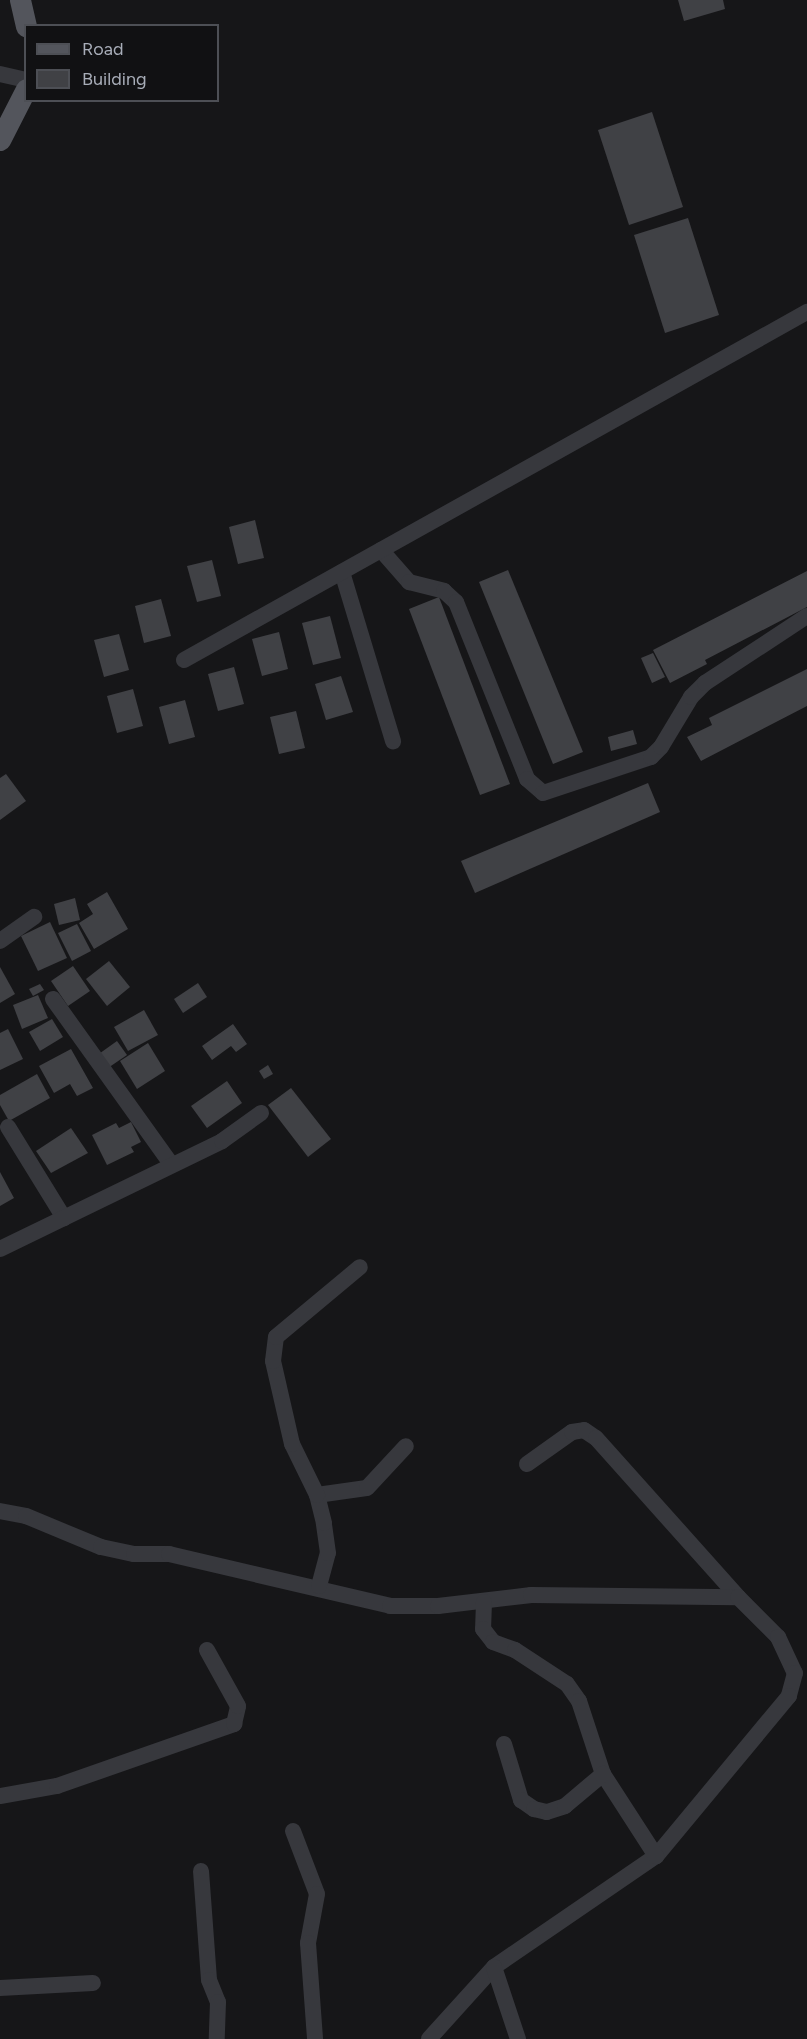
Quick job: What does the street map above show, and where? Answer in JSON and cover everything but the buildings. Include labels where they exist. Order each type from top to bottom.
[{"type":"main road","points":[[20,0],[26,24]]},
{"type":"main road","points":[[0,140],[24,93]]},
{"type":"street","points":[[0,74],[24,80]]},
{"type":"street","points":[[184,660],[807,312]]},
{"type":"street","points":[[381,550],[409,582],[444,591],[456,602],[527,779],[543,793],[651,757],[661,747],[691,697],[705,683],[807,616]]},
{"type":"street","points":[[342,572],[393,741]]},
{"type":"street","points":[[0,941],[34,917]]},
{"type":"street","points":[[53,999],[171,1164]]},
{"type":"street","points":[[0,1249],[222,1141],[261,1113]]},
{"type":"street","points":[[8,1127],[64,1218]]},
{"type":"street","points":[[319,1586],[328,1553],[317,1495],[292,1444],[273,1361],[276,1337],[360,1267]]},
{"type":"street","points":[[429,2039],[495,1967],[656,1856],[789,1696],[795,1673],[778,1637],[738,1597],[596,1437],[584,1430],[572,1432],[527,1464]]},
{"type":"street","points":[[317,1495],[367,1488],[406,1446]]},
{"type":"street","points":[[0,1510],[26,1516],[101,1547],[134,1554],[169,1554],[319,1586],[390,1606],[484,1602],[531,1595],[738,1597]]},
{"type":"street","points":[[484,1602],[483,1629],[493,1642],[515,1650],[567,1684],[579,1701],[603,1774],[656,1856]]},
{"type":"street","points":[[0,1796],[57,1786],[234,1725],[238,1706],[207,1650]]},
{"type":"street","points":[[504,1744],[521,1800],[534,1809],[547,1812],[565,1806],[603,1774]]},
{"type":"street","points":[[292,1832],[317,1894],[308,1943],[315,2039]]},
{"type":"street","points":[[201,1871],[209,1980],[218,2001],[217,2039]]},
{"type":"street","points":[[495,1967],[518,2039]]},
{"type":"street","points":[[0,1988],[93,1983]]}]
